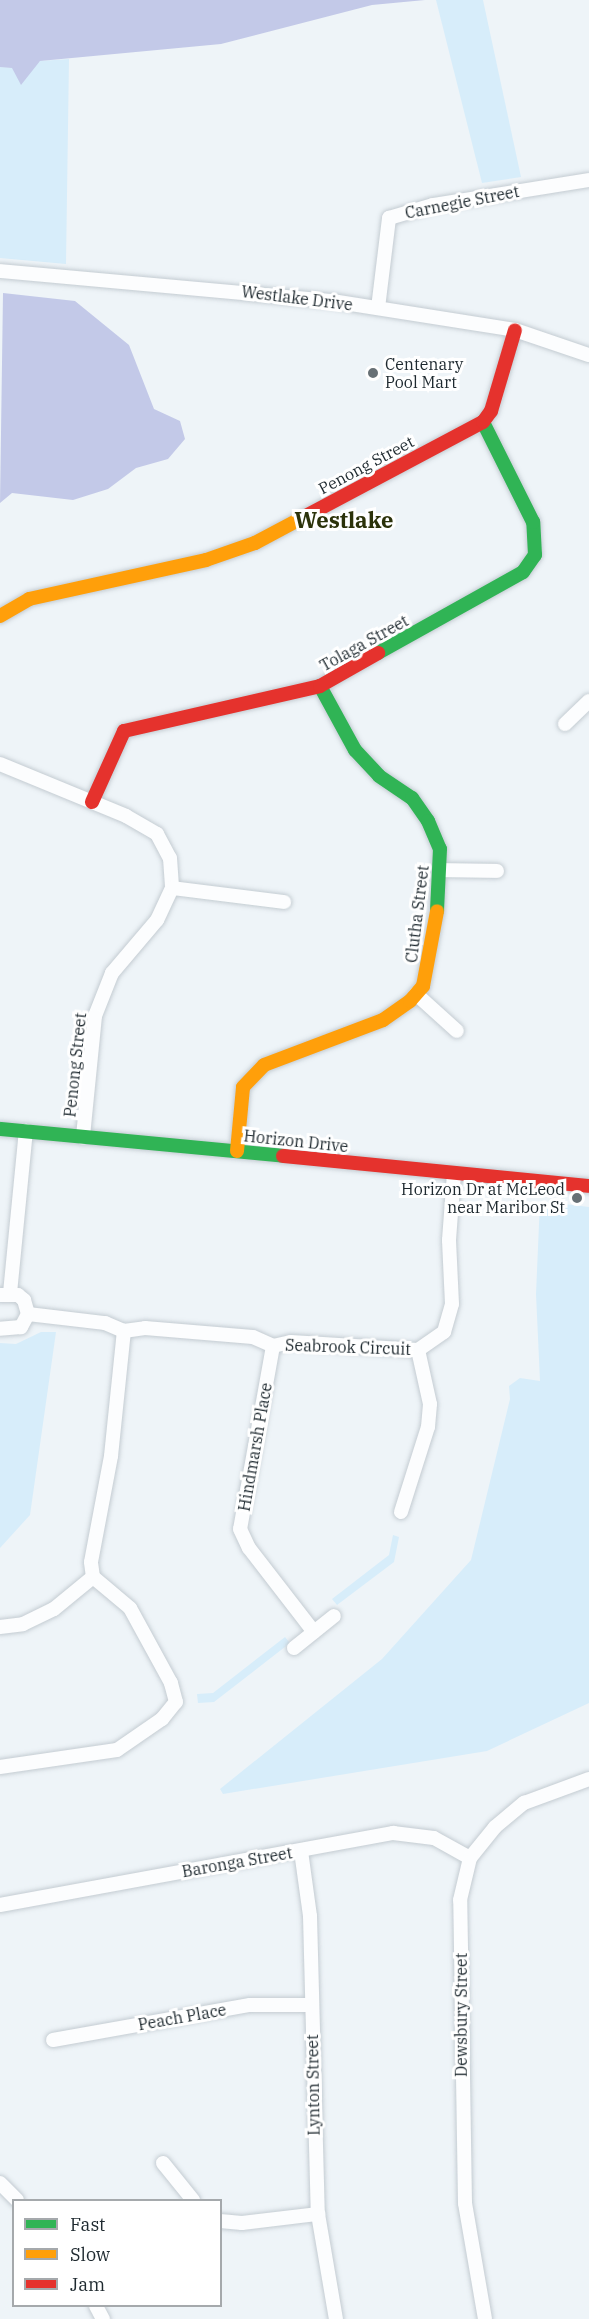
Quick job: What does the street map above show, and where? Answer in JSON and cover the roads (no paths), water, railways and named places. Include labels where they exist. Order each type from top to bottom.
[{"type":"street","name":"Carnegie Street","points":[[378,308],[389,218],[432,206],[589,180]]},
{"type":"street","name":"Westlake Drive","points":[[0,271],[277,294],[378,308],[514,330],[589,356]]},
{"type":"street","points":[[483,422],[491,411],[514,330]]},
{"type":"street","name":"Penong Street","points":[[0,616],[28,599],[206,560],[255,543],[483,422]]},
{"type":"street","name":"Tolaga Street","points":[[92,802],[124,731],[320,686],[523,572],[535,555],[533,522],[483,422]]},
{"type":"street","name":"Clutha Street","points":[[237,1151],[243,1087],[264,1065],[383,1020],[423,986],[432,952],[441,870],[440,849],[428,821],[412,798],[379,776],[355,750],[320,686]]},
{"type":"street","points":[[565,724],[589,701]]},
{"type":"street","name":"Penong Street","points":[[0,764],[92,802],[157,834],[170,858],[172,888],[157,920],[112,974],[94,1016],[83,1137]]},
{"type":"street","points":[[441,870],[496,871]]},
{"type":"street","points":[[172,888],[284,902]]},
{"type":"street","points":[[416,994],[457,1031]]},
{"type":"street","name":"Horizon Drive","points":[[0,1129],[589,1186]]},
{"type":"street","points":[[0,1329],[21,1327],[28,1314],[24,1300],[5,1294],[26,1131]]},
{"type":"street","name":"Seabrook Circuit","points":[[28,1314],[105,1323],[124,1331],[145,1328],[253,1337],[273,1346],[291,1342],[418,1350],[444,1332],[452,1305],[449,1240],[454,1174]]},
{"type":"street","points":[[0,1767],[117,1750],[162,1719],[176,1702],[171,1683],[130,1608],[93,1577],[91,1562],[111,1456],[124,1331]]},
{"type":"street","name":"Hindmarsh Place","points":[[273,1346],[240,1529],[249,1548],[314,1632]]},
{"type":"street","points":[[401,1512],[428,1427],[430,1404],[418,1350]]},
{"type":"street","points":[[0,1627],[23,1624],[54,1610],[93,1577]]},
{"type":"street","points":[[294,1648],[334,1616]]},
{"type":"street","name":"Dewsbury Street","points":[[485,2319],[465,2203],[460,1900],[470,1858],[495,1827],[524,1803],[589,1779]]},
{"type":"street","name":"Baronga Street","points":[[0,1905],[410,1832],[434,1838],[470,1858]]},
{"type":"street","name":"Lynton Street","points":[[301,1851],[310,1916],[318,2214],[336,2319]]},
{"type":"street","name":"Peach Place","points":[[53,2040],[250,2005],[312,2005]]},
{"type":"street","points":[[164,2163],[192,2199]]},
{"type":"street","points":[[0,2183],[16,2199]]},
{"type":"street","points":[[222,2221],[242,2223],[318,2214]]},
{"type":"water","points":[[0,0],[425,0],[372,5],[221,44],[40,61],[21,85],[12,68],[0,67]]},
{"type":"water","points":[[3,293],[75,301],[129,345],[154,409],[180,421],[185,439],[168,459],[136,468],[108,489],[73,500],[12,493],[0,503]]},
{"type":"place","name":"Centenary Pool Mart","points":[[373,373]]},
{"type":"place","name":"Horizon Dr at McLeod near Maribor St","points":[[577,1198]]},
{"type":"district","name":"Westlake","points":[[344,520]]}]
